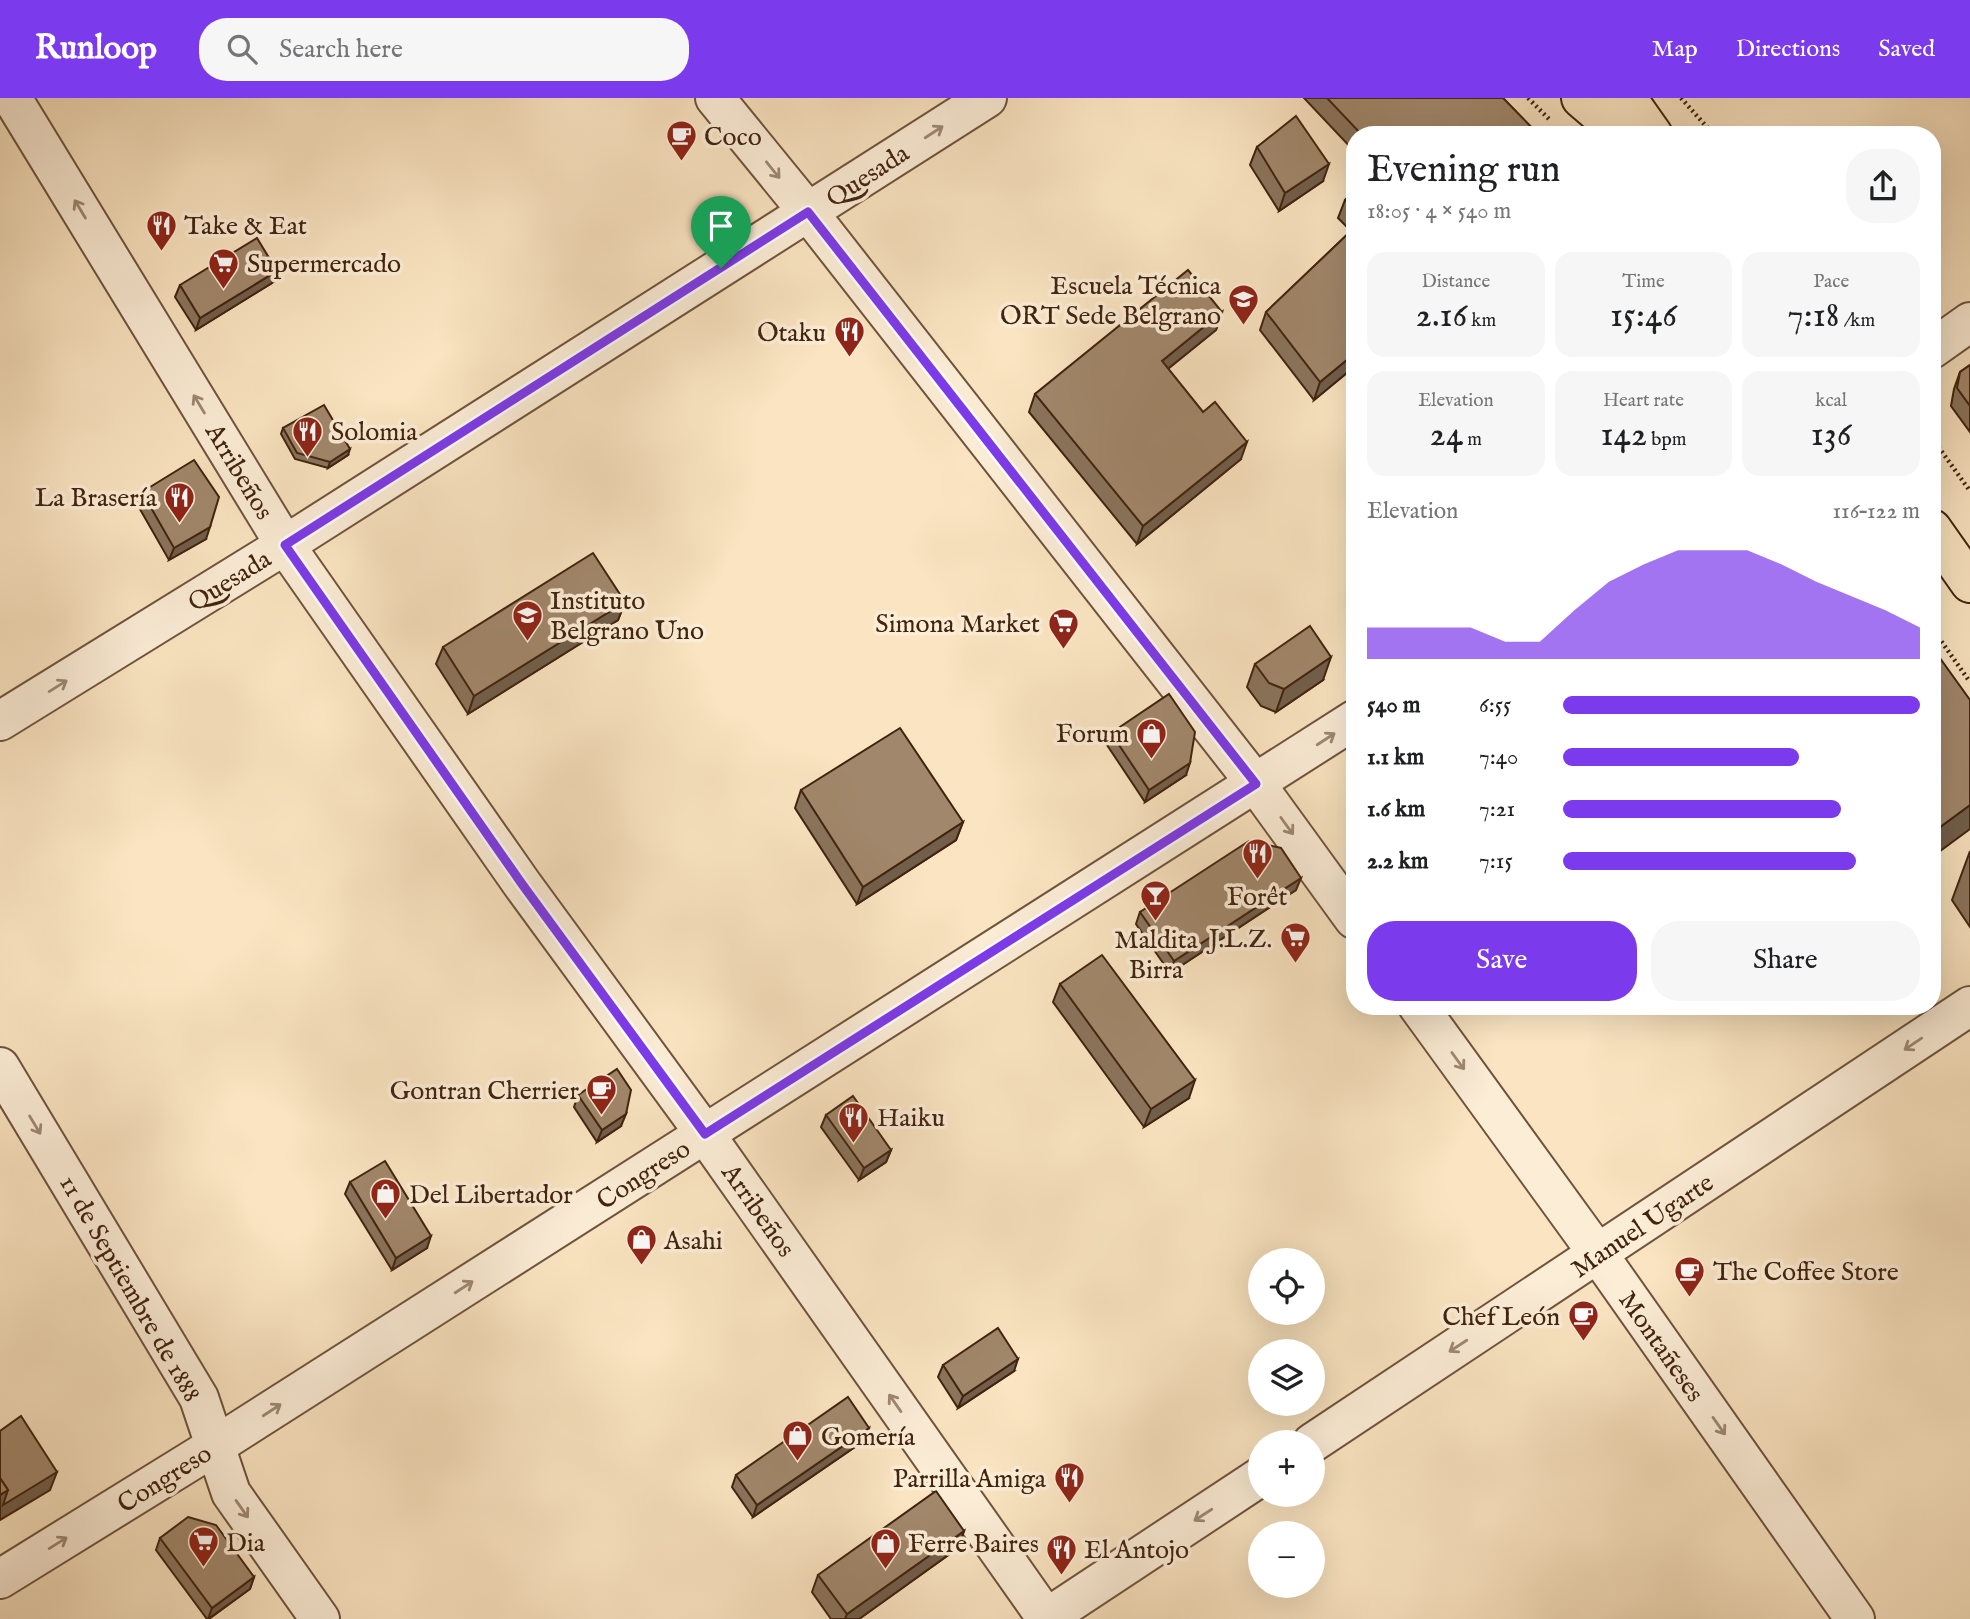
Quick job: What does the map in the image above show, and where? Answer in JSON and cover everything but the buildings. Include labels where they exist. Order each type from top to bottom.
[{"type":"main road","points":[[1581,98],[1614,126]]},
{"type":"main road","points":[[1627,98],[1647,126]]},
{"type":"main road","points":[[1941,542],[1970,583]]},
{"type":"street","name":"Arribeños","points":[[12,98],[285,545],[522,884],[705,1134],[1046,1619]]},
{"type":"street","points":[[715,98],[808,212],[1256,784],[1346,908]]},
{"type":"street","name":"Quesada","points":[[0,721],[285,545],[987,98]]},
{"type":"street","points":[[1941,343],[1970,323]]},
{"type":"street","name":"Congreso","points":[[0,1579],[215,1446],[1346,725]]},
{"type":"street","name":"Manuel Ugarte","points":[[1325,1434],[1970,1006]]},
{"type":"street","name":"Montañeses","points":[[1425,1015],[1598,1254],[1855,1619]]},
{"type":"street","name":"11 de Septiembre de 1888","points":[[0,1067],[199,1398],[231,1493],[320,1619]]},
{"type":"street","points":[[1046,1619],[1248,1485]]},
{"type":"path","points":[[1528,98],[1555,125]]},
{"type":"path","points":[[1681,98],[1706,126]]},
{"type":"path","points":[[1941,451],[1970,491]]},
{"type":"path","points":[[1941,641],[1970,682]]},
{"type":"place","name":"Coco","points":[[681,163]]},
{"type":"place","name":"Take & Eat","points":[[161,252]]},
{"type":"place","name":"Supermercado","points":[[224,290]]},
{"type":"place","name":"Escuela Técnica ORT Sede Belgrano","points":[[1244,327]]},
{"type":"place","name":"Otaku","points":[[849,359]]},
{"type":"place","name":"Solomia","points":[[308,458]]},
{"type":"place","name":"La Brasería","points":[[180,524]]},
{"type":"place","name":"Instituto Belgrano Uno","points":[[527,642]]},
{"type":"place","name":"Simona Market","points":[[1063,650]]},
{"type":"place","name":"Forum","points":[[1152,760]]},
{"type":"place","name":"Forêt","points":[[1257,880]]},
{"type":"place","name":"Maldita Birra","points":[[1156,923]]},
{"type":"place","name":"J.L.Z.","points":[[1295,965]]},
{"type":"place","name":"Gontran Cherrier","points":[[602,1117]]},
{"type":"place","name":"Haiku","points":[[854,1144]]},
{"type":"place","name":"Del Libertador","points":[[386,1221]]},
{"type":"place","name":"Asahi","points":[[641,1267]]},
{"type":"place","name":"The Coffee Store","points":[[1690,1298]]},
{"type":"place","name":"Chef León","points":[[1583,1343]]},
{"type":"place","name":"Gomería","points":[[798,1463]]},
{"type":"place","name":"Parrilla Amiga","points":[[1069,1505]]},
{"type":"place","name":"Dia","points":[[203,1569]]},
{"type":"place","name":"Ferre Baires","points":[[885,1570]]},
{"type":"place","name":"El Antojo","points":[[1061,1576]]},
{"type":"route","points":[[808,212],[1256,784],[705,1134],[522,884],[285,545],[721,268],[808,212]]}]
